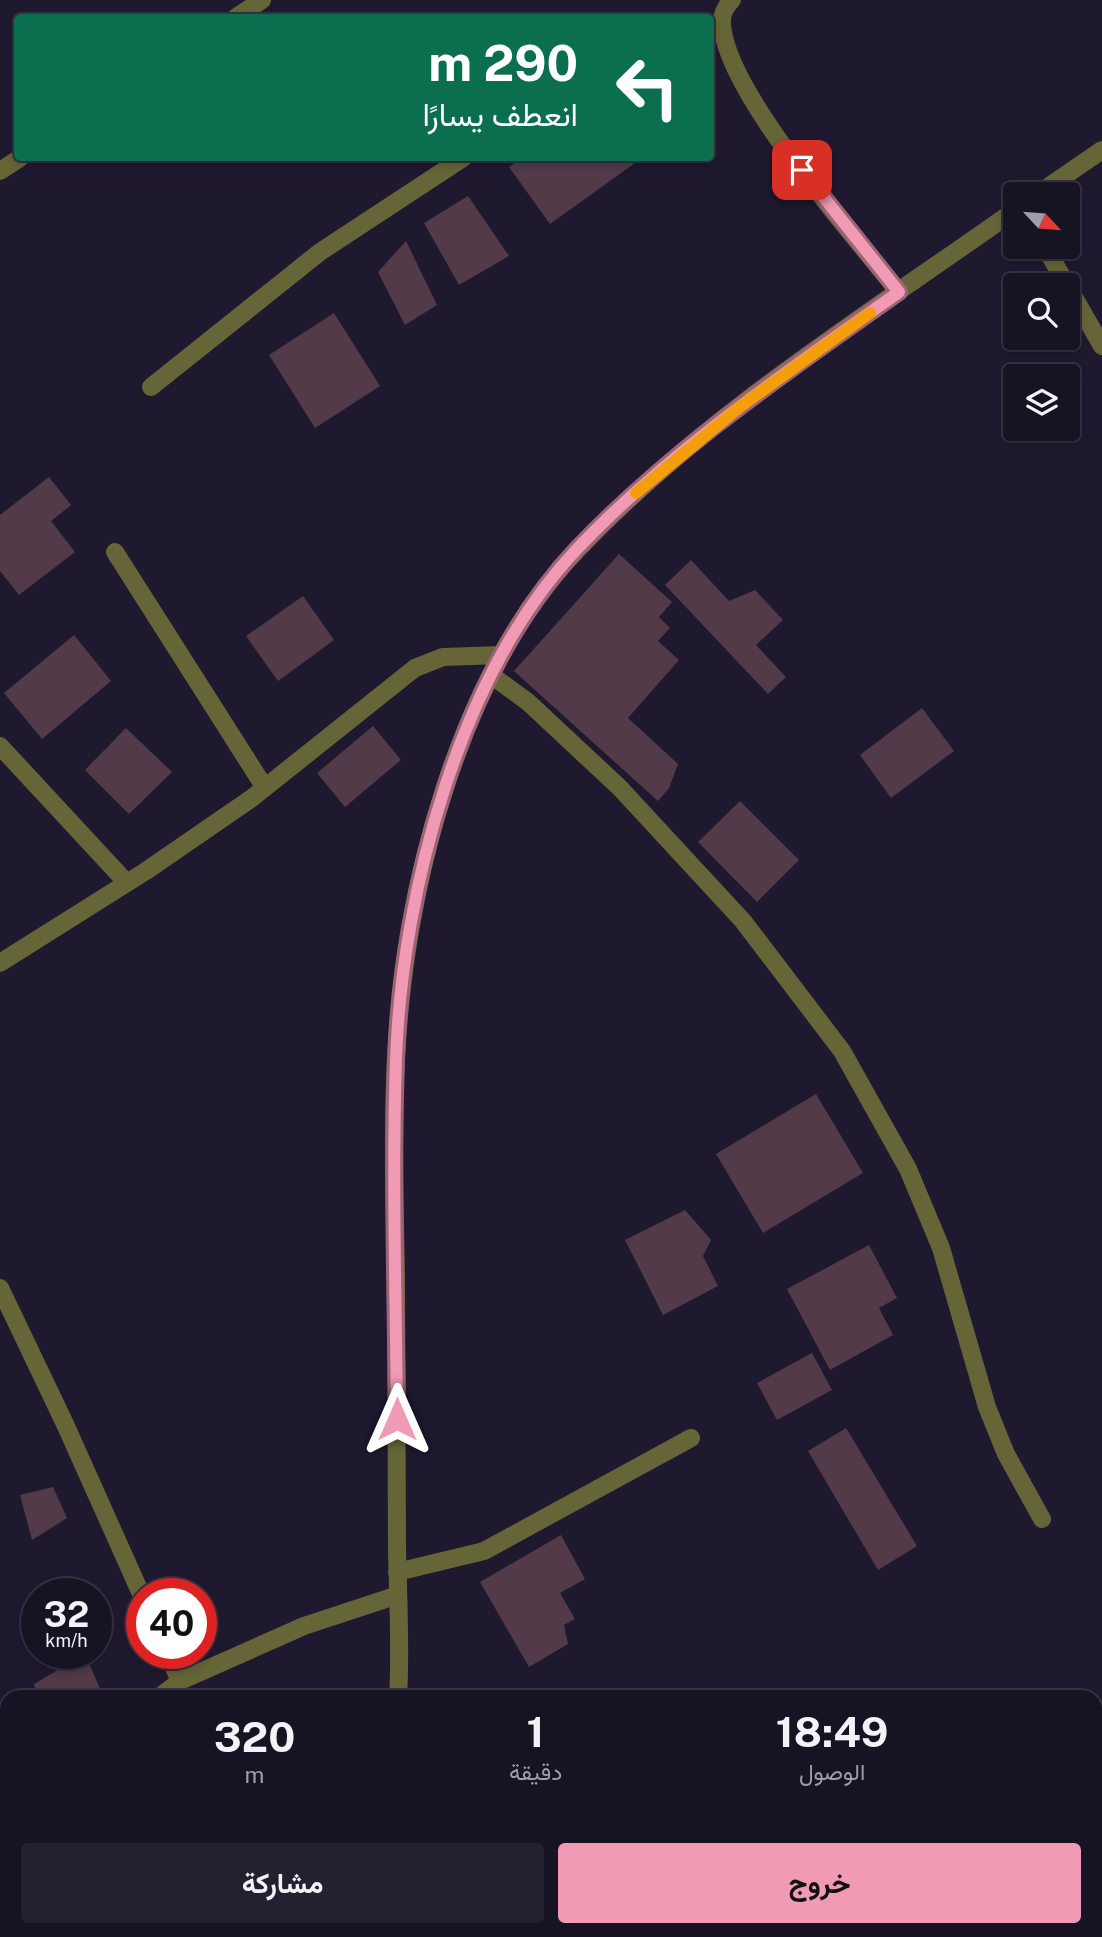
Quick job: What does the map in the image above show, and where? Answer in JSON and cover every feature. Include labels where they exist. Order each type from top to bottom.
[{"type":"street","points":[[241,14],[262,0]]},
{"type":"street","points":[[732,0],[716,24],[752,98],[802,170],[899,292]]},
{"type":"street","points":[[1055,182],[1102,149]]},
{"type":"street","points":[[0,171],[15,161]]},
{"type":"street","points":[[151,387],[320,252],[458,161]]},
{"type":"street","points":[[398,1690],[396,1057],[409,940],[447,780],[491,675],[515,628],[576,550],[629,500],[741,406],[1003,218]]},
{"type":"street","points":[[1052,259],[1102,346]]},
{"type":"street","points":[[115,552],[265,788]]},
{"type":"street","points":[[0,963],[127,883],[265,788],[415,668],[443,657],[501,655]]},
{"type":"street","points":[[491,675],[568,738],[637,806],[743,921],[842,1051],[908,1170],[942,1248],[987,1407],[1006,1454],[1042,1519]]},
{"type":"street","points":[[0,746],[127,883]]},
{"type":"street","points":[[0,1288],[134,1578]]},
{"type":"street","points":[[397,1572],[484,1550],[691,1438]]},
{"type":"street","points":[[168,1690],[180,1681],[304,1626],[398,1595]]},
{"type":"street","points":[[175,1669],[180,1681]]},
{"type":"building","points":[[518,161],[638,161],[550,224],[509,167]]},
{"type":"building","points":[[468,196],[509,256],[459,285],[424,223]]},
{"type":"building","points":[[406,241],[437,305],[405,325],[378,272]]},
{"type":"building","points":[[334,313],[380,386],[315,428],[269,355]]},
{"type":"building","points":[[49,477],[71,505],[51,521],[75,552],[19,595],[0,571],[0,515]]},
{"type":"building","points":[[619,554],[672,602],[659,617],[670,628],[658,641],[679,660],[628,718],[678,764],[669,788],[658,801],[514,671]]},
{"type":"building","points":[[691,560],[729,601],[755,590],[783,620],[756,645],[786,677],[768,694],[665,585]]},
{"type":"building","points":[[303,596],[334,640],[278,681],[246,636]]},
{"type":"building","points":[[74,635],[111,681],[42,739],[4,693]]},
{"type":"building","points":[[922,708],[954,751],[891,798],[860,755]]},
{"type":"building","points":[[373,726],[401,760],[345,807],[317,773]]},
{"type":"building","points":[[126,728],[172,772],[129,814],[85,770]]},
{"type":"building","points":[[740,801],[799,860],[757,902],[698,842]]},
{"type":"building","points":[[816,1094],[863,1173],[763,1233],[716,1154]]},
{"type":"building","points":[[685,1210],[711,1240],[703,1256],[718,1286],[663,1315],[625,1240]]},
{"type":"building","points":[[869,1245],[897,1298],[879,1308],[893,1335],[830,1370],[787,1289]]},
{"type":"building","points":[[812,1353],[832,1390],[777,1420],[757,1383]]},
{"type":"building","points":[[846,1428],[917,1546],[878,1570],[808,1451]]},
{"type":"building","points":[[53,1487],[67,1518],[32,1540],[20,1495]]},
{"type":"building","points":[[561,1535],[585,1579],[560,1593],[575,1619],[564,1625],[568,1644],[529,1667],[480,1582]]},
{"type":"building","points":[[60,1669],[91,1669],[101,1690],[35,1690],[34,1684]]},
{"type":"slow traffic","points":[[636,493],[741,406],[870,313]]},
{"type":"route","points":[[397,1419],[396,1057],[409,940],[447,780],[480,695],[515,628],[576,550],[681,453],[818,349],[899,292],[802,170]]}]
